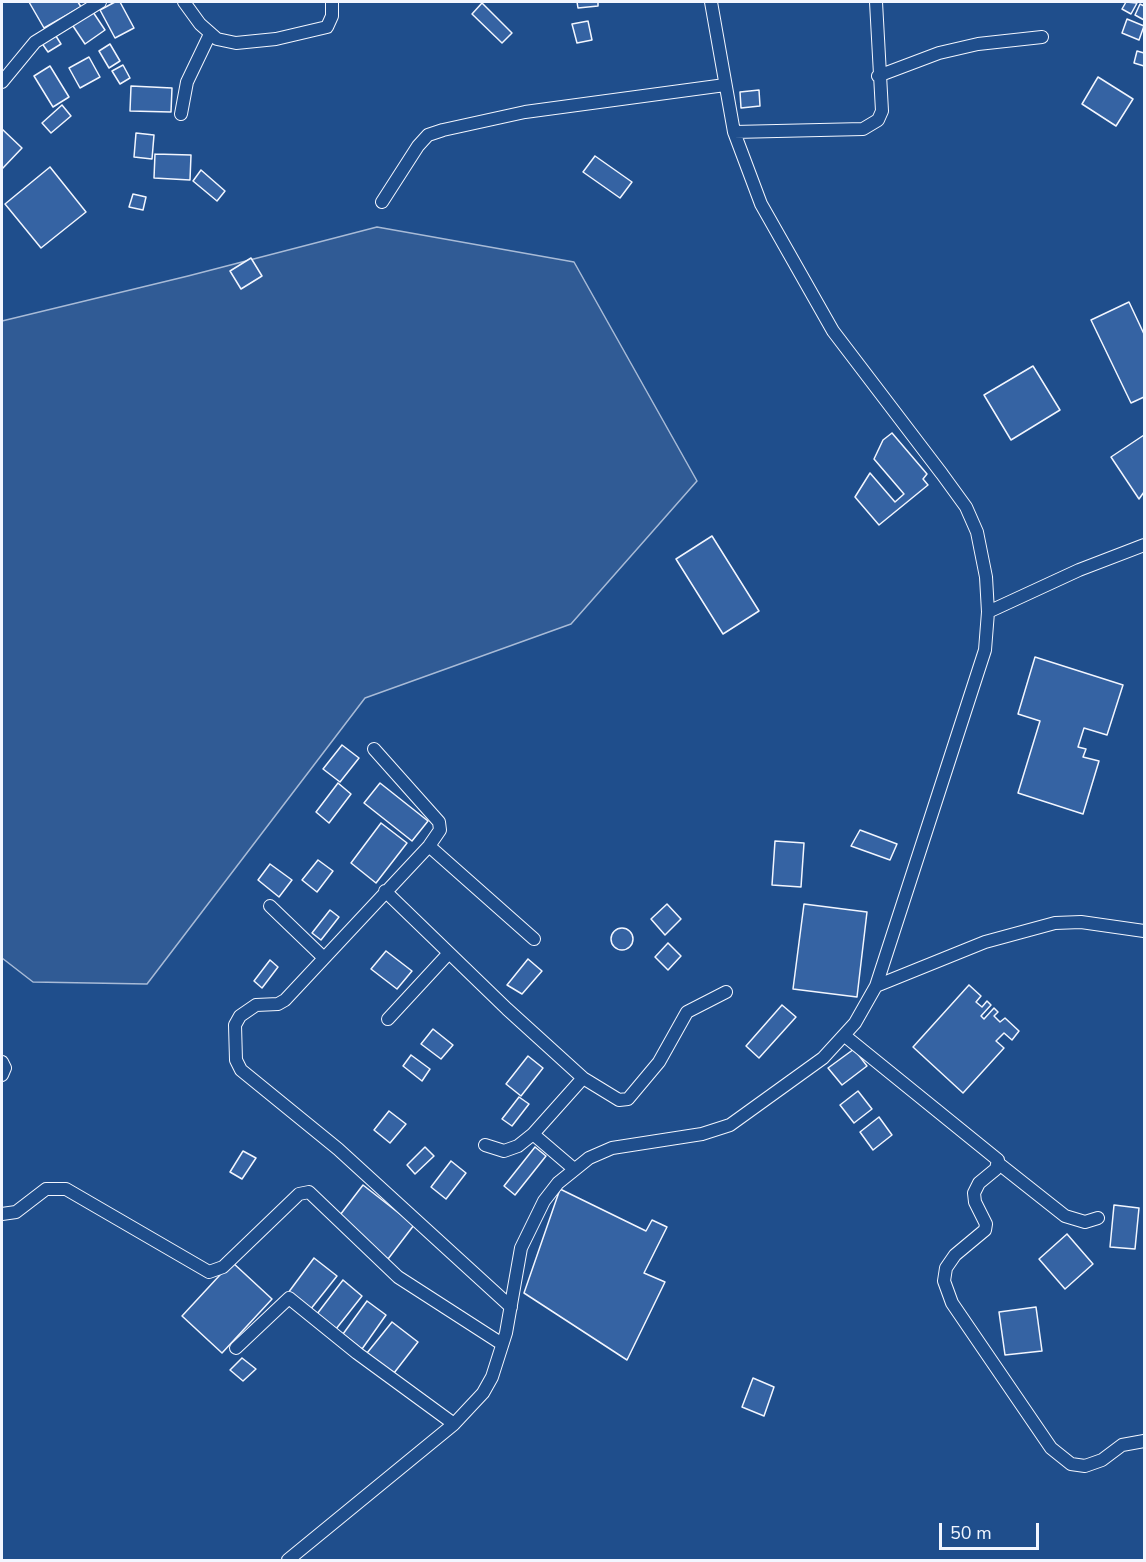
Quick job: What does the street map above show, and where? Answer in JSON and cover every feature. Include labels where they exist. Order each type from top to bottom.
[{"type":"street","points":[[2,82],[34,42],[100,2]]},
{"type":"street","points":[[184,2],[217,39],[236,43],[276,39],[321,29],[330,23],[332,2]]},
{"type":"street","points":[[288,1560],[454,1424],[483,1393],[502,1344],[521,1248],[534,1219],[551,1192],[574,1169],[589,1158],[612,1148],[702,1134],[730,1125],[823,1058],[845,1036],[876,986],[985,650],[988,612],[982,554],[966,507],[833,331],[761,204],[734,132],[711,2]]},
{"type":"street","points":[[734,132],[863,129],[872,126],[882,111],[878,76],[876,2]]},
{"type":"street","points":[[181,114],[187,82],[210,33]]},
{"type":"street","points":[[878,76],[939,53],[978,44],[1042,37]]},
{"type":"street","points":[[382,202],[418,146],[428,135],[443,129],[525,112],[725,85]]},
{"type":"street","points":[[988,612],[1079,570],[1144,545]]},
{"type":"street","points":[[374,749],[439,822],[440,830],[429,846],[282,1002],[256,1005],[240,1016],[235,1025],[236,1060],[241,1070],[338,1149],[511,1307]]},
{"type":"street","points":[[429,846],[534,939]]},
{"type":"street","points":[[385,891],[583,1078],[612,1098],[622,1101],[628,1099],[659,1062],[687,1012],[726,992]]},
{"type":"street","points":[[270,906],[324,958]]},
{"type":"street","points":[[876,986],[985,942],[1055,923],[1081,922],[1144,931]]},
{"type":"street","points":[[388,1019],[449,953]]},
{"type":"street","points":[[845,1036],[989,1151],[998,1163],[1065,1216],[1085,1221],[1098,1218]]},
{"type":"street","points":[[2,1062],[5,1068],[2,1075]]},
{"type":"street","points":[[485,1145],[504,1151],[518,1146],[533,1134],[583,1078]]},
{"type":"street","points":[[533,1134],[574,1169]]},
{"type":"street","points":[[998,1163],[994,1171],[976,1188],[975,1202],[984,1220],[985,1230],[955,1255],[944,1274],[952,1303],[1059,1456],[1071,1464],[1090,1465],[1102,1460],[1122,1445],[1144,1440]]},
{"type":"street","points":[[2,1214],[16,1212],[38,1192],[46,1189],[66,1190],[209,1272],[223,1268],[299,1194],[309,1192],[398,1277],[502,1344]]},
{"type":"street","points":[[236,1348],[289,1298],[357,1353],[454,1424]]},
{"type":"shaded area","points":[[377,227],[574,262],[697,481],[571,624],[365,698],[147,984],[33,982],[2,958],[2,321]]},
{"type":"building","points":[[29,2],[78,2],[81,7],[44,28]]},
{"type":"building","points":[[115,2],[120,2],[134,28],[115,38],[100,10]]},
{"type":"building","points":[[577,2],[598,2],[598,6],[578,8]]},
{"type":"building","points":[[1126,2],[1137,3],[1131,14],[1122,9]]},
{"type":"building","points":[[482,3],[512,33],[502,43],[472,14]]},
{"type":"building","points":[[1140,4],[1144,6],[1144,20],[1135,15]]},
{"type":"building","points":[[91,9],[105,30],[85,44],[71,23]]},
{"type":"building","points":[[1127,19],[1144,26],[1139,40],[1122,33]]},
{"type":"building","points":[[588,21],[592,40],[577,43],[572,24]]},
{"type":"building","points":[[54,33],[61,44],[48,52],[41,42]]},
{"type":"building","points":[[110,44],[120,61],[109,68],[99,51]]},
{"type":"building","points":[[1137,51],[1144,53],[1144,66],[1134,63]]},
{"type":"building","points":[[89,57],[100,77],[80,88],[69,68]]},
{"type":"building","points":[[123,65],[130,78],[120,84],[112,71]]},
{"type":"building","points":[[50,66],[69,97],[53,107],[34,76]]},
{"type":"building","points":[[1098,77],[1133,99],[1116,126],[1082,104]]},
{"type":"building","points":[[131,86],[172,88],[171,112],[130,111]]},
{"type":"building","points":[[759,90],[760,106],[741,108],[740,92]]},
{"type":"building","points":[[62,105],[71,116],[51,133],[42,123]]},
{"type":"building","points":[[2,129],[22,148],[2,169]]},
{"type":"building","points":[[136,133],[154,135],[152,159],[134,157]]},
{"type":"building","points":[[155,154],[191,155],[190,180],[154,178]]},
{"type":"building","points":[[595,156],[632,182],[620,198],[583,172]]},
{"type":"building","points":[[50,167],[86,212],[41,248],[5,204]]},
{"type":"building","points":[[201,170],[225,191],[217,201],[193,181]]},
{"type":"building","points":[[133,194],[146,197],[143,210],[129,207]]},
{"type":"building","points":[[251,258],[262,276],[241,289],[230,271]]},
{"type":"building","points":[[1129,302],[1144,334],[1144,397],[1131,403],[1091,320]]},
{"type":"building","points":[[1033,366],[1060,410],[1011,440],[984,395]]},
{"type":"building","points":[[892,433],[927,474],[923,479],[928,485],[879,525],[855,497],[870,473],[895,502],[904,494],[874,459],[883,440]]},
{"type":"building","points":[[1144,435],[1144,492],[1139,499],[1111,457]]},
{"type":"building","points":[[712,536],[759,611],[723,634],[676,559]]},
{"type":"building","points":[[1035,657],[1123,685],[1107,735],[1084,728],[1078,747],[1086,749],[1083,757],[1099,761],[1083,814],[1018,793],[1040,721],[1018,714]]},
{"type":"building","points":[[342,745],[359,758],[340,782],[323,769]]},
{"type":"building","points":[[338,783],[351,794],[329,823],[316,812]]},
{"type":"building","points":[[380,783],[428,821],[412,841],[364,803]]},
{"type":"building","points":[[381,823],[407,843],[376,883],[351,863]]},
{"type":"building","points":[[860,830],[897,844],[890,860],[851,846]]},
{"type":"building","points":[[775,841],[804,843],[801,887],[772,885]]},
{"type":"building","points":[[318,860],[333,871],[317,892],[302,880]]},
{"type":"building","points":[[270,864],[292,880],[279,897],[258,880]]},
{"type":"building","points":[[667,904],[681,919],[665,935],[651,919]]},
{"type":"building","points":[[804,904],[867,912],[857,997],[793,989]]},
{"type":"building","points":[[330,910],[339,917],[321,940],[312,933]]},
{"type":"building","points":[[622,928],[630,931],[633,939],[630,947],[622,950],[614,947],[611,939],[614,931]]},
{"type":"building","points":[[668,943],[681,956],[668,970],[655,957]]},
{"type":"building","points":[[386,951],[412,971],[397,989],[371,969]]},
{"type":"building","points":[[528,959],[542,971],[522,994],[507,985]]},
{"type":"building","points":[[270,960],[278,967],[262,988],[254,981]]},
{"type":"building","points":[[969,985],[981,996],[976,1002],[982,1007],[987,1001],[991,1005],[981,1016],[984,1019],[994,1008],[998,1012],[994,1016],[1000,1022],[1005,1018],[1019,1031],[1012,1040],[1004,1033],[996,1041],[1004,1048],[963,1093],[913,1047]]},
{"type":"building","points":[[782,1005],[796,1017],[759,1058],[746,1046]]},
{"type":"building","points":[[433,1029],[453,1045],[441,1059],[421,1044]]},
{"type":"building","points":[[854,1049],[867,1066],[842,1085],[828,1068]]},
{"type":"building","points":[[411,1055],[430,1069],[422,1081],[403,1066]]},
{"type":"building","points":[[528,1056],[543,1068],[521,1096],[506,1084]]},
{"type":"building","points":[[858,1091],[872,1109],[854,1123],[840,1105]]},
{"type":"building","points":[[519,1097],[529,1104],[512,1126],[502,1119]]},
{"type":"building","points":[[389,1111],[406,1124],[390,1143],[374,1130]]},
{"type":"building","points":[[879,1117],[892,1135],[873,1150],[860,1132]]},
{"type":"building","points":[[425,1147],[434,1156],[415,1174],[407,1165]]},
{"type":"building","points":[[535,1147],[546,1156],[515,1195],[504,1186]]},
{"type":"building","points":[[243,1151],[256,1158],[242,1179],[230,1172]]},
{"type":"building","points":[[451,1161],[466,1173],[446,1199],[431,1187]]},
{"type":"building","points":[[363,1185],[414,1225],[388,1259],[337,1219]]},
{"type":"building","points":[[560,1189],[646,1231],[652,1220],[667,1227],[644,1273],[665,1282],[627,1360],[524,1293]]},
{"type":"building","points":[[1114,1205],[1139,1208],[1135,1249],[1110,1247]]},
{"type":"building","points":[[1067,1234],[1093,1264],[1065,1289],[1039,1259]]},
{"type":"building","points":[[314,1258],[337,1276],[310,1310],[288,1293]]},
{"type":"building","points":[[232,1262],[272,1299],[222,1353],[182,1316]]},
{"type":"building","points":[[343,1280],[362,1296],[336,1329],[317,1314]]},
{"type":"building","points":[[367,1301],[386,1315],[362,1349],[343,1334]]},
{"type":"building","points":[[1036,1307],[1042,1351],[1005,1355],[999,1312]]},
{"type":"building","points":[[392,1322],[418,1342],[394,1373],[367,1353]]},
{"type":"building","points":[[242,1358],[256,1369],[243,1381],[230,1370]]},
{"type":"building","points":[[753,1378],[774,1387],[764,1416],[742,1407]]}]
